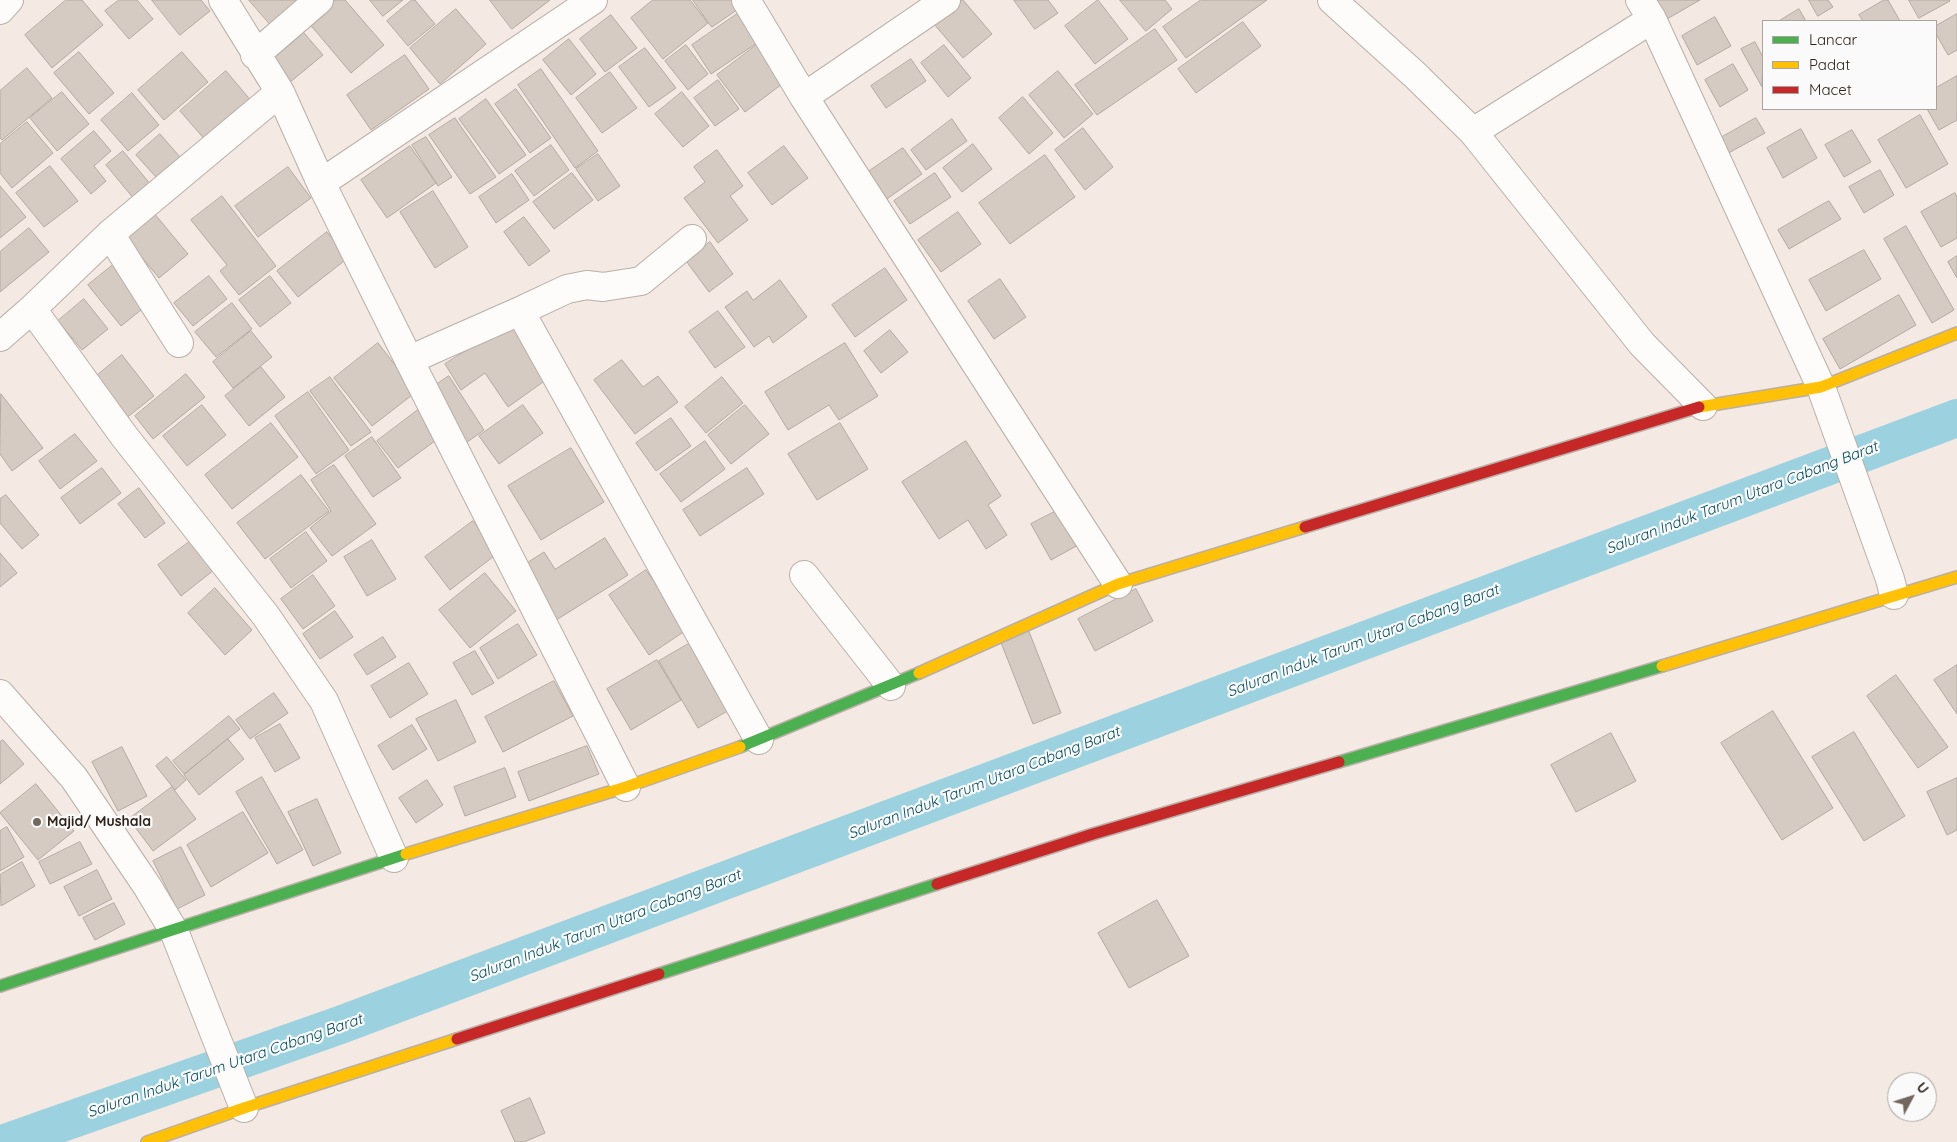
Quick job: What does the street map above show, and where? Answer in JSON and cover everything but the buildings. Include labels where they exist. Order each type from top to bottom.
[{"type":"street","points":[[0,10],[9,0]]},
{"type":"street","points":[[223,0],[280,92],[321,183],[409,360],[626,787]]},
{"type":"street","points":[[256,55],[319,0]]},
{"type":"street","points":[[321,183],[593,0]]},
{"type":"street","points":[[746,0],[804,97],[1118,584]]},
{"type":"street","points":[[804,97],[946,0]]},
{"type":"street","points":[[1332,0],[1415,75],[1473,132],[1642,344],[1703,406]]},
{"type":"street","points":[[1473,132],[1646,9],[1821,387],[1892,587]]},
{"type":"street","points":[[0,337],[110,234],[280,92]]},
{"type":"street","points":[[110,234],[179,343]]},
{"type":"street","points":[[409,360],[567,289],[587,285],[603,287],[641,281],[692,239]]},
{"type":"street","points":[[32,309],[124,436],[266,616],[324,701],[394,858]]},
{"type":"street","points":[[520,311],[759,740]]},
{"type":"street","points":[[0,986],[394,858],[626,787],[759,740],[891,686],[1118,584],[1703,406],[1821,387],[1957,332]]},
{"type":"street","points":[[804,575],[891,686]]},
{"type":"street","points":[[147,1142],[244,1108],[1093,834],[1552,700],[1892,587],[1957,577]]},
{"type":"street","points":[[0,694],[74,778],[120,844],[174,931],[244,1108]]},
{"type":"waterway","name":"Saluran Induk Tarum Utara Cabang Barat","points":[[8,1142],[340,1025],[1957,418]]},
{"type":"traffic: fast","points":[[1339,762],[1662,666]]},
{"type":"traffic: fast","points":[[740,747],[919,673]]},
{"type":"traffic: fast","points":[[0,986],[406,854]]},
{"type":"traffic: fast","points":[[659,974],[937,884]]},
{"type":"traffic: slow","points":[[1699,407],[1821,387],[1957,333]]},
{"type":"traffic: slow","points":[[919,673],[1118,584],[1305,527]]},
{"type":"traffic: slow","points":[[1662,666],[1957,577]]},
{"type":"traffic: slow","points":[[406,854],[626,787],[740,747]]},
{"type":"traffic: slow","points":[[147,1142],[244,1108],[457,1039]]},
{"type":"traffic: jam","points":[[1305,527],[1699,407]]},
{"type":"traffic: jam","points":[[937,884],[1093,834],[1339,762]]},
{"type":"traffic: jam","points":[[457,1039],[659,974]]},
{"type":"place","name":"Majid/ Mushala","points":[[37,822]]}]
